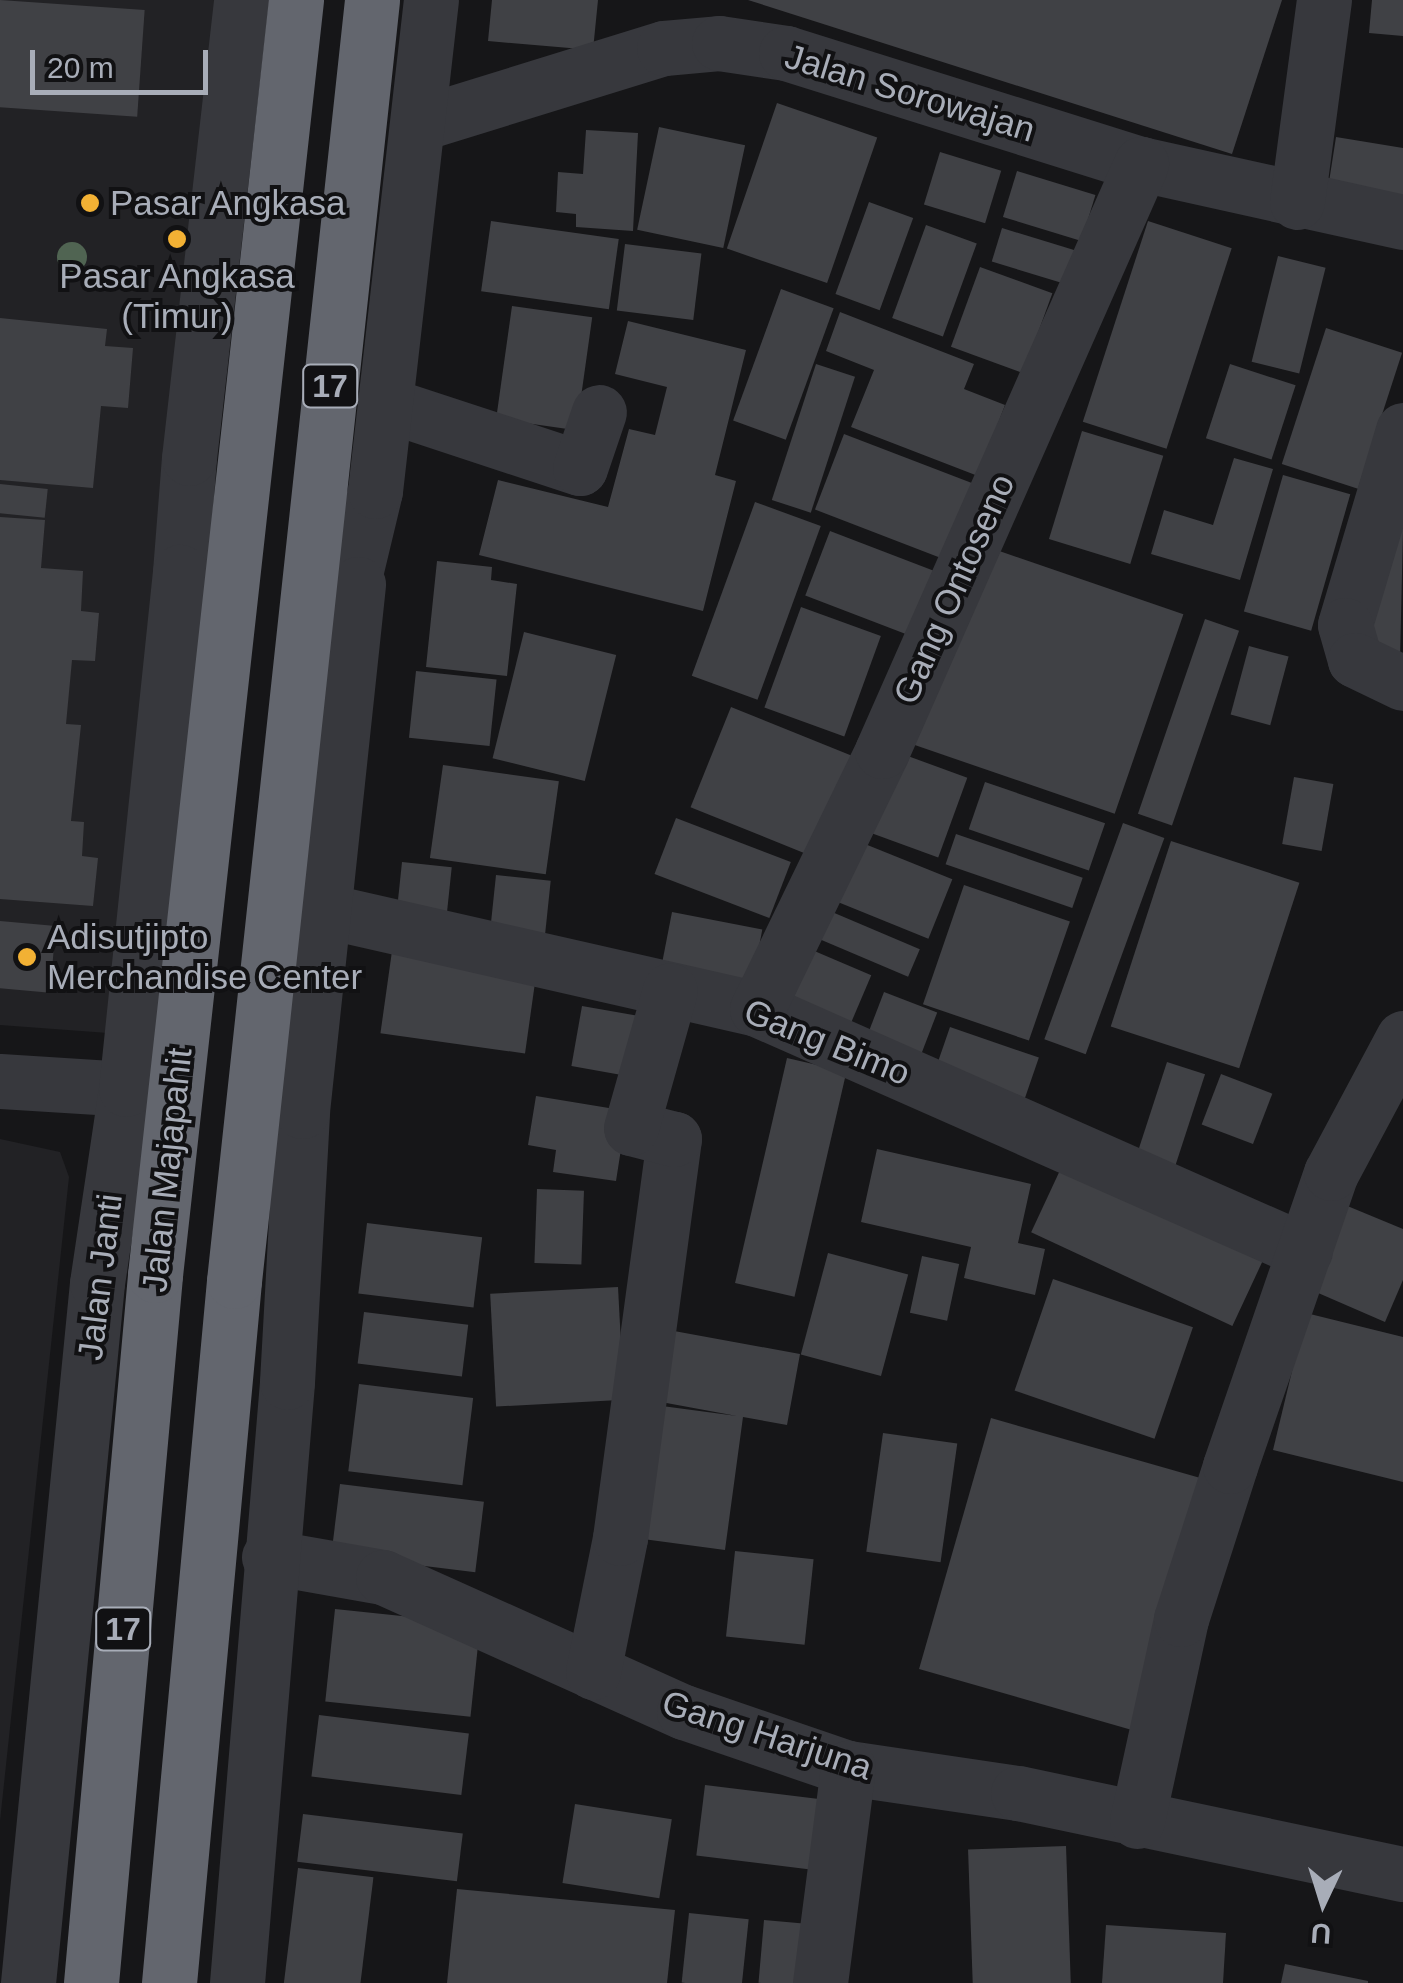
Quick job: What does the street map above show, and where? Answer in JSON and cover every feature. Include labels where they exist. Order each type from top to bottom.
[{"type":"highway","name":"Jalan Majapahit","points":[[90,1983],[155,1275],[296,0]]},
{"type":"highway","name":"17","points":[[170,1983],[234,1280],[372,0]]},
{"type":"street","points":[[211,770],[180,572],[241,0]]},
{"type":"street","points":[[237,1983],[322,910],[358,584],[385,404],[431,0]]},
{"type":"street","points":[[1297,202],[1324,0]]},
{"type":"street","name":"Jalan Sorowajan","points":[[418,124],[664,48],[718,43],[786,53],[1141,164],[1297,202],[1403,222]]},
{"type":"street","name":"Gang Ontoseno","points":[[757,1009],[882,751],[1141,164]]},
{"type":"street","points":[[385,404],[580,468],[599,412]]},
{"type":"street","points":[[1403,430],[1345,625],[1355,660],[1403,682]]},
{"type":"street","name":"Jalan Janti","points":[[28,1983],[97,1283],[126,1089],[180,572]]},
{"type":"street","points":[[288,772],[358,584]]},
{"type":"street","name":"Gang Bimo","points":[[322,910],[757,1009],[1306,1251]]},
{"type":"street","points":[[593,1672],[623,1519],[674,1138],[631,1128],[670,990]]},
{"type":"street","points":[[1136,1822],[1181,1619],[1330,1173],[1403,1038]]},
{"type":"street","points":[[0,1081],[126,1089]]},
{"type":"street","name":"Gang Harjuna","points":[[269,1558],[383,1577],[684,1712],[848,1768],[1018,1794],[1136,1822],[1403,1874]]},
{"type":"street","points":[[820,1983],[848,1768]]},
{"type":"shaded area","points":[[0,0],[222,0],[108,1033],[0,1025]]},
{"type":"shaded area","points":[[0,1139],[60,1152],[69,1177],[0,1821]]},
{"type":"building","points":[[0,0],[145,10],[137,117],[0,107]]},
{"type":"building","points":[[492,0],[598,0],[593,50],[488,41]]},
{"type":"building","points":[[748,0],[1282,0],[1232,154]]},
{"type":"building","points":[[1372,0],[1403,0],[1403,36],[1369,33]]},
{"type":"building","points":[[777,103],[877,138],[827,283],[727,249]]},
{"type":"building","points":[[659,127],[745,145],[723,248],[637,230]]},
{"type":"building","points":[[586,130],[638,133],[633,231],[576,227],[576,214],[556,212],[558,172],[583,174]]},
{"type":"building","points":[[1336,137],[1403,148],[1403,214],[1326,201]]},
{"type":"building","points":[[940,152],[1001,171],[985,223],[924,205]]},
{"type":"building","points":[[1017,171],[1095,195],[1081,241],[1003,217]]},
{"type":"building","points":[[869,202],[913,218],[880,310],[835,294]]},
{"type":"building","points":[[491,221],[619,239],[609,309],[481,291]]},
{"type":"building","points":[[1148,221],[1232,248],[1166,449],[1083,422]]},
{"type":"building","points":[[926,225],[977,243],[943,336],[892,318]]},
{"type":"building","points":[[1002,228],[1076,251],[1065,284],[992,261]]},
{"type":"building","points":[[625,244],[701,253],[693,320],[617,311]]},
{"type":"building","points":[[1278,256],[1326,268],[1299,374],[1252,362]]},
{"type":"building","points":[[980,267],[1052,293],[1023,373],[951,347]]},
{"type":"building","points":[[781,289],[834,308],[786,440],[733,421]]},
{"type":"building","points":[[512,306],[592,317],[576,430],[496,419]]},
{"type":"building","points":[[840,312],[974,364],[964,389],[1005,405],[978,476],[851,427],[874,370],[826,351]]},
{"type":"building","points":[[0,318],[107,329],[105,346],[133,348],[128,408],[101,406],[93,488],[0,480]]},
{"type":"building","points":[[628,321],[746,350],[715,475],[736,481],[703,611],[479,555],[498,480],[608,507],[629,429],[655,435],[667,387],[615,374]]},
{"type":"building","points":[[1326,328],[1402,353],[1358,489],[1282,464]]},
{"type":"building","points":[[816,364],[855,377],[811,513],[772,500]]},
{"type":"building","points":[[1230,364],[1296,385],[1272,460],[1206,438]]},
{"type":"building","points":[[1082,431],[1163,456],[1130,564],[1049,539]]},
{"type":"building","points":[[844,434],[980,486],[951,562],[815,510]]},
{"type":"building","points":[[1234,458],[1273,469],[1240,580],[1151,554],[1164,510],[1213,525]]},
{"type":"building","points":[[1283,475],[1350,494],[1311,631],[1244,611]]},
{"type":"building","points":[[0,484],[48,489],[45,518],[0,513]]},
{"type":"building","points":[[755,502],[821,526],[758,700],[692,676]]},
{"type":"building","points":[[0,517],[45,520],[41,568],[83,571],[81,611],[99,613],[95,661],[72,660],[66,724],[81,725],[71,821],[84,822],[82,856],[98,858],[93,906],[0,899]]},
{"type":"building","points":[[1388,525],[1403,529],[1400,660],[1357,650]]},
{"type":"building","points":[[830,531],[938,573],[914,637],[805,595]]},
{"type":"building","points":[[982,545],[1183,614],[1115,814],[913,745]]},
{"type":"building","points":[[437,561],[492,567],[491,580],[517,584],[507,676],[426,667]]},
{"type":"building","points":[[801,607],[881,636],[844,737],[764,708]]},
{"type":"building","points":[[1205,619],[1239,631],[1172,825],[1138,814]]},
{"type":"building","points":[[524,632],[616,655],[585,781],[493,758]]},
{"type":"building","points":[[1249,646],[1289,657],[1270,725],[1231,715]]},
{"type":"building","points":[[416,671],[497,679],[490,746],[409,738]]},
{"type":"building","points":[[731,707],[852,756],[812,856],[691,807]]},
{"type":"building","points":[[894,751],[967,778],[938,858],[865,831]]},
{"type":"building","points":[[443,765],[559,781],[546,874],[430,858]]},
{"type":"building","points":[[1294,777],[1333,784],[1322,851],[1282,844]]},
{"type":"building","points":[[985,782],[1105,823],[1089,871],[969,829]]},
{"type":"building","points":[[676,818],[791,862],[769,918],[654,874]]},
{"type":"building","points":[[1123,823],[1164,838],[1086,1054],[1044,1039]]},
{"type":"building","points":[[956,834],[1083,878],[1072,908],[946,864]]},
{"type":"building","points":[[855,840],[952,879],[928,939],[831,899]]},
{"type":"building","points":[[1171,841],[1299,883],[1239,1068],[1111,1026]]},
{"type":"building","points":[[402,862],[452,867],[446,924],[396,919]]},
{"type":"building","points":[[496,875],[551,881],[544,948],[489,943]]},
{"type":"building","points":[[964,885],[1070,921],[1029,1041],[923,1004]]},
{"type":"building","points":[[825,909],[920,949],[908,977],[813,937]]},
{"type":"building","points":[[672,912],[762,930],[749,998],[659,981]]},
{"type":"building","name":"Adisutjipto Merchandise Center","points":[[0,921],[56,926],[50,993],[0,988]]},
{"type":"building","points":[[805,947],[871,975],[843,1041],[777,1013]]},
{"type":"building","points":[[392,951],[537,971],[525,1054],[380,1033]]},
{"type":"building","points":[[884,992],[937,1012],[916,1068],[862,1048]]},
{"type":"building","points":[[582,1006],[649,1018],[638,1078],[571,1066]]},
{"type":"building","points":[[950,1027],[1039,1058],[1020,1112],[931,1082]]},
{"type":"building","points":[[787,1058],[846,1072],[794,1297],[735,1283]]},
{"type":"building","points":[[1167,1062],[1205,1074],[1172,1176],[1134,1164]]},
{"type":"building","points":[[1221,1074],[1272,1094],[1253,1144],[1202,1124]]},
{"type":"building","points":[[536,1096],[627,1111],[616,1181],[553,1172],[556,1150],[528,1145]]},
{"type":"building","points":[[877,1149],[1031,1184],[1018,1243],[1045,1249],[1035,1295],[964,1278],[971,1247],[861,1222]]},
{"type":"building","points":[[1062,1166],[1263,1260],[1232,1326],[1031,1232]]},
{"type":"building","points":[[537,1189],[584,1191],[581,1265],[534,1263]]},
{"type":"building","points":[[1345,1205],[1403,1229],[1403,1280],[1385,1322],[1309,1289]]},
{"type":"building","points":[[367,1223],[482,1237],[473,1308],[358,1293]]},
{"type":"building","points":[[828,1253],[908,1274],[881,1376],[801,1354]]},
{"type":"building","points":[[922,1256],[959,1264],[947,1321],[910,1313]]},
{"type":"building","points":[[1053,1279],[1193,1327],[1155,1439],[1015,1391]]},
{"type":"building","points":[[618,1287],[624,1400],[496,1407],[490,1294]]},
{"type":"building","points":[[364,1312],[468,1325],[462,1376],[358,1364]]},
{"type":"building","points":[[1306,1313],[1403,1337],[1403,1482],[1273,1450]]},
{"type":"building","points":[[674,1331],[800,1354],[787,1425],[743,1417],[725,1550],[643,1539],[662,1406],[737,1416],[661,1402]]},
{"type":"building","points":[[359,1384],[473,1398],[462,1485],[348,1471]]},
{"type":"building","points":[[991,1418],[1208,1480],[1136,1731],[919,1669]]},
{"type":"building","points":[[883,1433],[957,1443],[941,1562],[866,1552]]},
{"type":"building","points":[[340,1484],[484,1502],[475,1572],[331,1554]]},
{"type":"building","points":[[735,1551],[814,1559],[805,1645],[726,1637]]},
{"type":"building","points":[[335,1609],[480,1624],[470,1717],[325,1701]]},
{"type":"building","points":[[319,1715],[469,1733],[461,1795],[311,1777]]},
{"type":"building","points":[[705,1785],[827,1800],[818,1870],[696,1855]]},
{"type":"building","points":[[575,1804],[672,1819],[659,1898],[562,1883]]},
{"type":"building","points":[[303,1814],[463,1834],[457,1881],[297,1862]]},
{"type":"building","points":[[1066,1846],[1071,1983],[973,1983],[968,1849]]},
{"type":"building","points":[[298,1868],[373,1877],[360,1983],[284,1983]]},
{"type":"building","points":[[457,1889],[675,1910],[667,1983],[447,1983]]},
{"type":"building","points":[[689,1913],[749,1919],[742,1983],[682,1983]]},
{"type":"building","points":[[764,1920],[809,1924],[804,1983],[759,1983]]},
{"type":"building","points":[[1106,1925],[1226,1933],[1223,1983],[1102,1983]]},
{"type":"building","points":[[1285,1964],[1368,1981],[1368,1983],[1281,1983]]},
{"type":"place","name":"Pasar Angkasa","points":[[90,203]]},
{"type":"place","name":"Pasar Angkasa (Timur)","points":[[177,239]]},
{"type":"place","name":"Adisutjipto Merchandise Center","points":[[27,957]]}]
